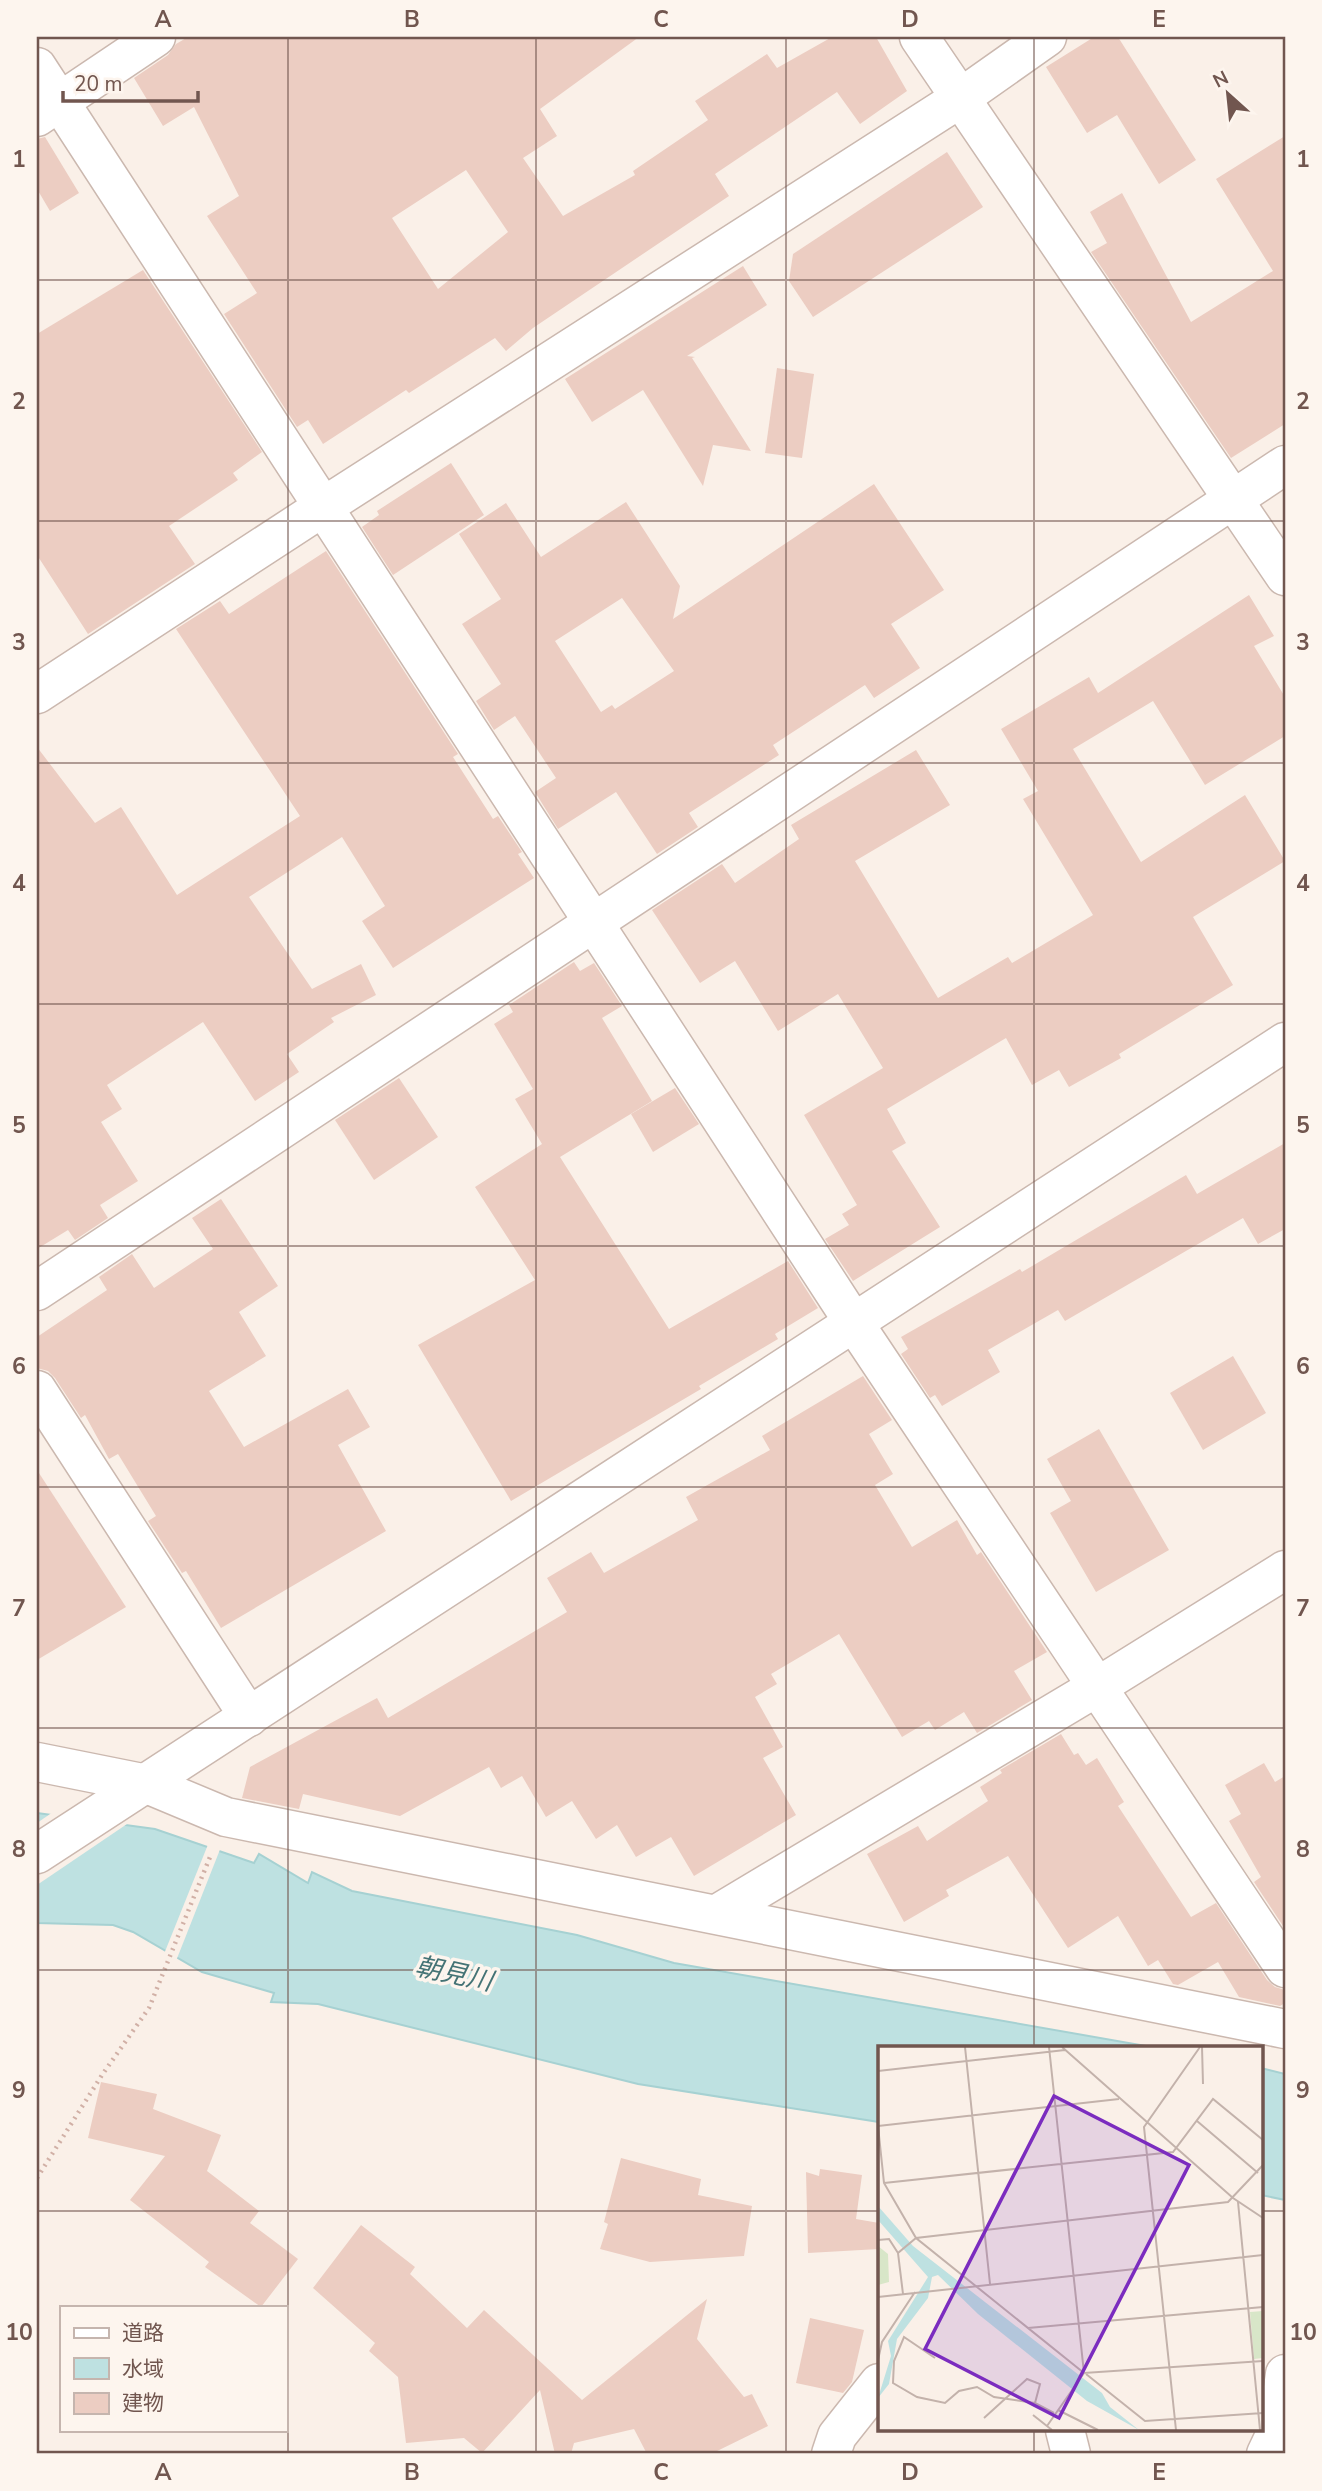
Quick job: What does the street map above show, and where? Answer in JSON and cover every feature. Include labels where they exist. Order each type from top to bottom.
[{"type":"street","points":[[48,109],[156,37]]},
{"type":"street","points":[[919,37],[1235,498],[1285,576]]},
{"type":"street","points":[[37,694],[959,99],[1047,37]]},
{"type":"street","points":[[37,67],[48,109],[323,507],[854,1323],[1285,1968]]},
{"type":"street","points":[[37,1291],[1285,465]]},
{"type":"street","points":[[37,1854],[1285,1042]]},
{"type":"street","points":[[37,1390],[249,1717]]},
{"type":"street","points":[[717,1914],[1097,1687],[1285,1570]]},
{"type":"street","points":[[37,1762],[132,1792],[226,1817],[1285,2029]]},
{"type":"street","points":[[1276,2439],[1285,2374]]},
{"type":"street","points":[[831,2454],[837,2437],[878,2384]]},
{"type":"street","points":[[1066,2432],[1071,2454]]},
{"type":"path","points":[[37,2178],[102,2074],[149,2008],[211,1855]]},
{"type":"water","name":"朝見川","points":[[37,1813],[155,1829],[254,1863],[259,1854],[308,1883],[312,1872],[352,1891],[577,1935],[674,1963],[1146,2046],[878,2046],[878,2122],[638,2084],[318,2004],[271,2002],[274,1993],[202,1972],[133,1932],[113,1925],[37,1923]]},
{"type":"water","points":[[1262,2068],[1285,2074],[1285,2200],[1262,2195]]},
{"type":"pier","points":[[53,1812],[130,1822],[37,1885],[37,1823]]},
{"type":"pier","points":[[209,1842],[221,1847],[176,1961],[164,1954]]},
{"type":"building","points":[[188,37],[639,37],[540,109],[557,136],[523,158],[563,216],[635,175],[633,171],[708,120],[695,101],[767,54],[777,68],[832,37],[876,37],[907,91],[860,124],[837,92],[715,174],[729,196],[533,328],[506,351],[495,338],[409,393],[406,390],[323,444],[308,420],[297,427],[224,314],[257,293],[207,216],[239,196],[194,107],[163,126],[134,78],[168,55],[176,44]],"holes":[[[466,170],[508,232],[438,289],[392,218]]]},
{"type":"building","points":[[1094,37],[1118,37],[1196,160],[1159,184],[1117,115],[1087,133],[1046,67]]},
{"type":"building","points":[[1285,136],[1285,424],[1231,458],[1091,252],[1107,243],[1090,212],[1122,193],[1191,322],[1273,271],[1216,179]]},
{"type":"building","points":[[45,137],[79,193],[50,211],[37,189],[37,139]]},
{"type":"building","points":[[947,152],[983,207],[813,317],[789,281],[793,254]]},
{"type":"building","points":[[743,266],[767,305],[687,356],[695,357],[692,358],[751,451],[713,445],[703,486],[643,390],[592,422],[565,379]]},
{"type":"building","points":[[143,270],[262,452],[233,473],[238,480],[169,526],[195,564],[88,634],[37,555],[37,334]]},
{"type":"building","points":[[777,368],[814,374],[802,458],[765,453]]},
{"type":"building","points":[[451,463],[484,515],[393,575],[362,527],[379,515],[377,511]]},
{"type":"building","points":[[874,484],[944,590],[891,624],[920,668],[874,698],[865,685],[773,745],[779,755],[689,813],[698,827],[657,854],[616,792],[558,829],[535,792],[556,778],[515,716],[494,730],[476,701],[501,684],[462,624],[501,599],[459,534],[506,503],[541,557],[626,502],[680,586],[673,619]],"holes":[[[622,598],[674,671],[615,709],[612,705],[601,712],[555,641]]]},
{"type":"building","points":[[326,551],[458,754],[453,757],[493,819],[498,816],[522,852],[518,854],[534,878],[393,968],[362,921],[385,906],[342,837],[249,897],[312,989],[361,964],[376,995],[331,1018],[334,1022],[287,1054],[299,1072],[255,1101],[203,1022],[107,1085],[122,1109],[101,1122],[138,1181],[100,1205],[108,1218],[75,1240],[68,1230],[37,1249],[37,747],[95,823],[121,807],[177,895],[300,816],[176,629],[220,601],[229,614]]},
{"type":"building","points":[[1249,595],[1274,636],[1254,646],[1285,697],[1285,736],[1205,785],[1153,701],[1073,749],[1141,862],[1245,795],[1285,861],[1193,917],[1233,985],[1119,1054],[1121,1058],[1069,1087],[1059,1070],[1032,1085],[1006,1038],[887,1109],[906,1143],[892,1151],[940,1227],[853,1281],[825,1239],[849,1225],[842,1214],[857,1205],[804,1115],[883,1068],[838,994],[778,1031],[735,961],[700,983],[652,910],[722,864],[735,883],[799,839],[791,825],[916,750],[950,805],[855,861],[938,998],[1008,957],[1012,963],[1093,915],[1023,799],[1038,791],[1001,729],[1089,677],[1098,693]]},
{"type":"building","points":[[574,962],[580,971],[594,963],[622,1006],[602,1018],[652,1101],[560,1157],[669,1329],[788,1261],[818,1308],[775,1334],[778,1339],[699,1386],[701,1389],[511,1501],[418,1345],[535,1280],[475,1187],[542,1144],[515,1099],[533,1089],[494,1024],[513,1012],[509,1005]]},
{"type":"building","points":[[399,1078],[438,1137],[374,1180],[335,1120]]},
{"type":"building","points":[[675,1088],[699,1124],[653,1152],[631,1114]]},
{"type":"building","points":[[1285,1143],[1285,1229],[1258,1244],[1243,1218],[1065,1321],[1058,1310],[988,1350],[1000,1372],[942,1406],[935,1395],[930,1398],[901,1354],[908,1349],[901,1337],[1020,1269],[1022,1272],[1186,1175],[1197,1194]]},
{"type":"building","points":[[221,1199],[278,1286],[239,1312],[266,1356],[209,1391],[244,1447],[348,1389],[370,1427],[338,1445],[386,1531],[221,1628],[186,1571],[182,1573],[148,1521],[156,1516],[118,1454],[109,1459],[85,1415],[81,1418],[48,1371],[37,1368],[37,1337],[107,1290],[99,1277],[132,1254],[154,1288],[213,1249],[192,1218]]},
{"type":"building","points":[[1233,1356],[1266,1413],[1203,1450],[1170,1393]]},
{"type":"building","points":[[863,1376],[892,1420],[869,1434],[893,1474],[875,1485],[912,1547],[957,1520],[977,1555],[981,1552],[1047,1652],[1014,1671],[1032,1700],[977,1733],[964,1712],[935,1730],[929,1721],[902,1737],[839,1634],[771,1674],[777,1684],[755,1697],[783,1747],[763,1758],[796,1815],[694,1876],[671,1837],[636,1857],[617,1825],[596,1839],[572,1801],[546,1817],[522,1776],[501,1788],[489,1767],[400,1816],[303,1794],[299,1809],[242,1798],[250,1767],[377,1698],[388,1718],[567,1612],[547,1578],[591,1552],[604,1573],[698,1520],[686,1497],[770,1450],[762,1436]]},
{"type":"building","points":[[1099,1429],[1169,1550],[1096,1592],[1050,1513],[1071,1501],[1047,1459]]},
{"type":"building","points":[[37,1470],[126,1607],[37,1660]]},
{"type":"building","points":[[1061,1734],[1074,1755],[1078,1753],[1086,1765],[1097,1758],[1124,1802],[1118,1806],[1191,1917],[1216,1903],[1267,1980],[1275,1987],[1285,1990],[1285,2003],[1280,2006],[1239,1997],[1218,1962],[1178,1985],[1173,1984],[1158,1960],[1148,1966],[1118,1916],[1068,1948],[1008,1856],[946,1890],[949,1896],[904,1922],[867,1854],[918,1826],[927,1841],[988,1801],[980,1787],[1002,1773],[1000,1770]]},
{"type":"building","points":[[1264,1763],[1275,1782],[1285,1776],[1285,1929],[1254,1882],[1261,1877],[1229,1821],[1241,1814],[1225,1785]]},
{"type":"building","points":[[101,2082],[157,2094],[153,2109],[221,2135],[207,2171],[259,2211],[250,2223],[298,2259],[260,2306],[205,2267],[209,2262],[130,2200],[165,2156],[88,2138]]},
{"type":"building","points":[[621,2158],[701,2179],[698,2195],[752,2206],[744,2256],[650,2262],[600,2249],[608,2224],[604,2222]]},
{"type":"building","points":[[820,2169],[862,2175],[856,2219],[878,2223],[878,2249],[808,2253],[806,2172],[819,2176]]},
{"type":"building","points":[[361,2225],[415,2267],[410,2274],[467,2328],[484,2310],[582,2400],[707,2299],[697,2339],[744,2397],[752,2394],[768,2426],[711,2454],[647,2454],[634,2429],[574,2443],[571,2454],[555,2454],[540,2390],[482,2453],[464,2438],[406,2443],[398,2377],[369,2351],[375,2343],[313,2288]]},
{"type":"building","points":[[810,2318],[864,2330],[852,2382],[843,2393],[796,2383]]}]
